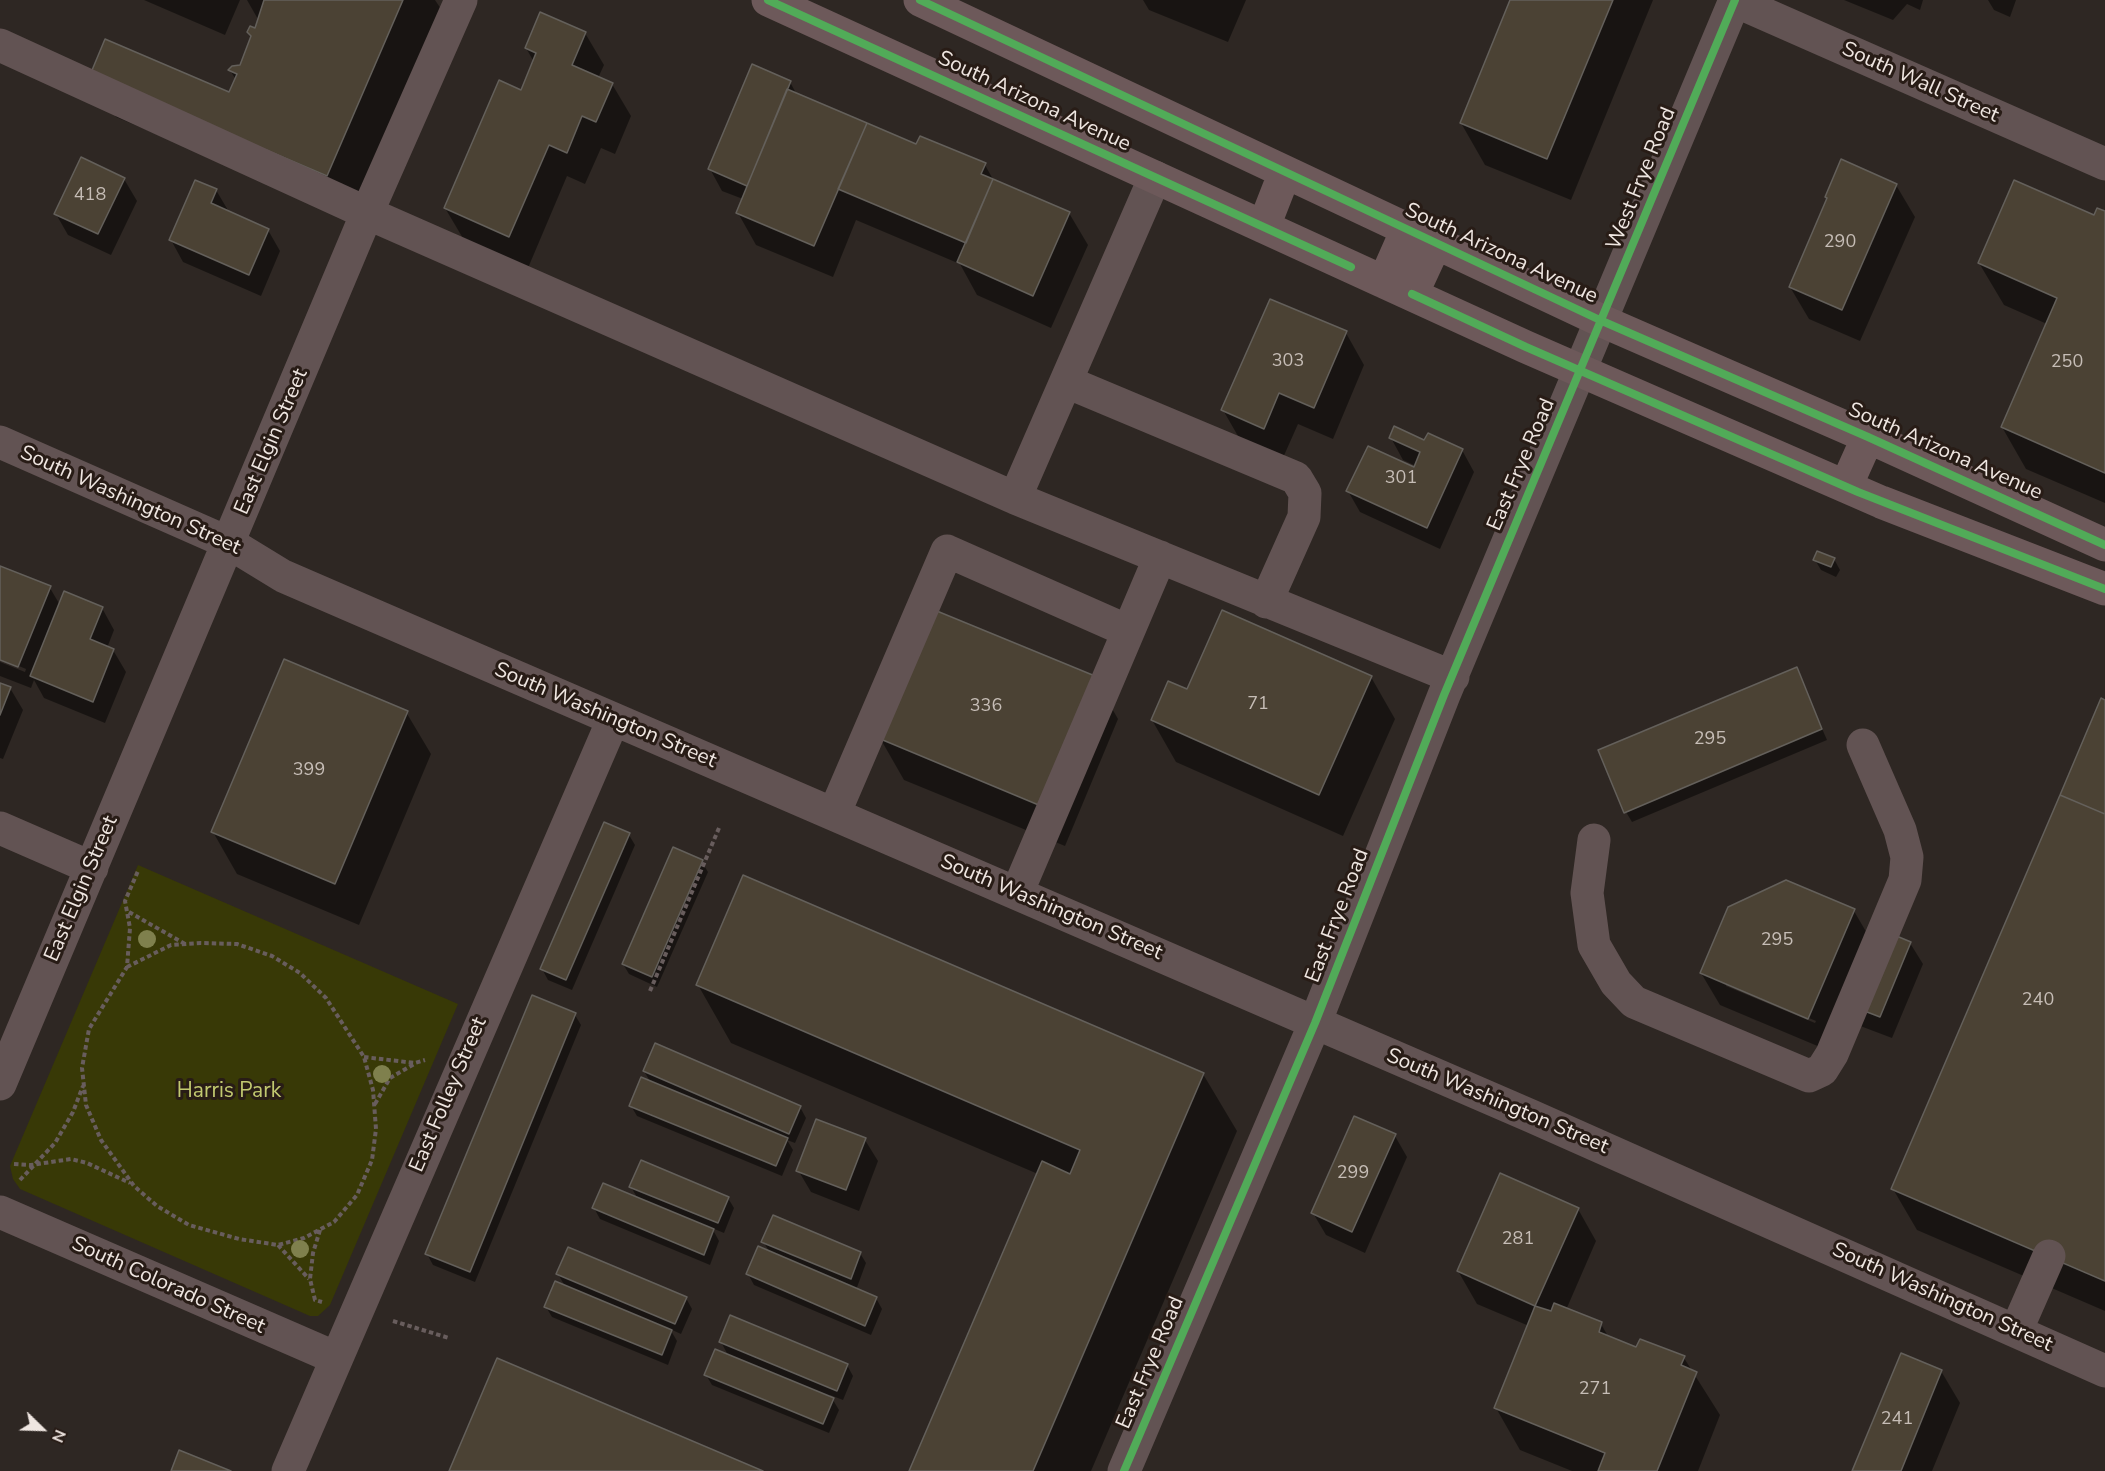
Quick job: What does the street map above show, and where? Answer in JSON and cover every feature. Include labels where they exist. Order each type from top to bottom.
[{"type":"main road","name":"South Arizona Avenue","points":[[768,0],[1581,371],[1846,486],[2105,589]]},
{"type":"main road","name":"South Arizona Avenue","points":[[920,0],[1602,321],[1868,437],[2105,545]]},
{"type":"main road","points":[[1264,226],[1285,172]]},
{"type":"main road","points":[[1398,288],[1422,236]]},
{"type":"main road","points":[[1846,486],[1868,437]]},
{"type":"street","name":"East Elgin Street","points":[[0,1083],[367,213],[461,0]]},
{"type":"street","name":"South Wall Street","points":[[1735,1],[2105,164]]},
{"type":"street","name":"West Frye Road","points":[[1581,371],[1735,1]]},
{"type":"street","points":[[0,45],[367,213],[1015,498],[1453,677]]},
{"type":"street","points":[[1015,498],[1155,177]]},
{"type":"street","name":"East Frye Road","points":[[1124,1471],[1315,1023],[1453,677],[1581,371]]},
{"type":"street","points":[[1066,382],[1296,478],[1305,493],[1304,517],[1266,602]]},
{"type":"street","name":"South Washington Street","points":[[0,442],[229,543],[283,576],[1315,1023],[2105,1371]]},
{"type":"street","points":[[834,814],[946,551],[1128,631]]},
{"type":"street","points":[[1017,893],[1160,557]]},
{"type":"street","name":"East Folley Street","points":[[288,1471],[336,1358],[341,1306],[612,720]]},
{"type":"street","points":[[1594,840],[1587,893],[1594,945],[1616,983],[1634,1002],[1809,1076],[1822,1070],[1832,1054],[1905,880],[1907,857],[1900,830],[1863,745]]},
{"type":"street","points":[[0,828],[92,868]]},
{"type":"street","name":"South Colorado Street","points":[[0,1212],[336,1358]]},
{"type":"street","points":[[2016,1331],[2049,1256]]},
{"type":"path","points":[[650,991],[719,828]]},
{"type":"path","points":[[127,967],[171,945],[237,944],[272,956],[300,973],[326,998],[364,1057],[374,1106],[376,1129],[372,1160],[357,1195],[334,1222],[304,1238],[278,1245],[239,1239],[189,1225],[157,1206],[134,1185],[101,1140],[86,1105],[82,1068],[89,1029],[127,967],[130,945],[129,911],[125,901],[138,872]]},
{"type":"path","points":[[129,911],[185,944]]},
{"type":"path","points":[[374,1106],[390,1078],[415,1063],[426,1060],[429,1051]]},
{"type":"path","points":[[364,1057],[415,1063]]},
{"type":"path","points":[[20,1180],[55,1143],[73,1112],[83,1085]]},
{"type":"path","points":[[14,1164],[32,1165],[71,1160],[87,1163],[134,1185]]},
{"type":"path","points":[[320,1229],[313,1253],[310,1279],[315,1300],[450,1338]]},
{"type":"path","points":[[278,1245],[310,1279]]},
{"type":"green space","name":"Harris Park","points":[[138,865],[458,1004],[330,1305],[318,1316],[310,1316],[20,1189],[13,1179],[10,1166]]},
{"type":"building","points":[[264,0],[403,0],[327,176],[90,75],[105,39],[229,92],[237,74],[228,70],[232,66],[240,65],[251,36],[247,32],[250,26],[255,28]]},
{"type":"building","points":[[1510,0],[1613,0],[1547,159],[1460,123]]},
{"type":"building","points":[[540,12],[586,32],[572,65],[613,83],[596,122],[582,116],[567,153],[549,145],[509,237],[444,208],[499,80],[521,90],[536,53],[525,48]]},
{"type":"building","points":[[752,64],[791,81],[747,186],[708,169]]},
{"type":"building","points":[[787,89],[867,123],[814,246],[736,213]]},
{"type":"building","points":[[867,123],[916,144],[920,136],[986,163],[981,174],[993,179],[966,243],[838,189]]},
{"type":"building","points":[[81,157],[125,178],[98,234],[54,214]]},
{"type":"building","points":[[1841,159],[1897,184],[1842,310],[1789,287]]},
{"type":"building","points":[[993,179],[1070,212],[1033,296],[957,262]]},
{"type":"building","points":[[195,180],[217,189],[211,203],[269,229],[249,275],[169,240]]},
{"type":"building","points":[[2014,180],[2094,215],[2097,208],[2105,211],[2105,473],[2001,427],[2057,298],[1978,263]]},
{"type":"building","points":[[1270,299],[1347,331],[1314,408],[1279,393],[1264,429],[1221,410]]},
{"type":"building","points":[[1394,426],[1424,440],[1428,433],[1463,449],[1427,528],[1346,491],[1368,446],[1414,467],[1420,452],[1389,438]]},
{"type":"building","points":[[1817,551],[1835,558],[1831,567],[1813,560]]},
{"type":"building","points":[[0,566],[51,586],[18,667],[0,660]]},
{"type":"building","points":[[64,591],[103,607],[90,639],[114,649],[93,702],[30,676]]},
{"type":"building","points":[[932,609],[1095,676],[1041,806],[878,738]]},
{"type":"building","points":[[1222,610],[1372,676],[1319,795],[1151,720],[1168,681],[1187,689]]},
{"type":"building","points":[[284,659],[408,711],[335,884],[211,832]]},
{"type":"building","points":[[1797,667],[1822,729],[1624,813],[1598,750]]},
{"type":"building","points":[[0,683],[11,687],[0,715]]},
{"type":"building","points":[[2101,698],[2105,700],[2105,814],[2060,795]]},
{"type":"building","points":[[2060,795],[2105,814],[2105,1281],[1891,1189]]},
{"type":"building","points":[[604,822],[630,833],[566,980],[540,969]]},
{"type":"building","points":[[673,847],[703,860],[652,977],[622,964]]},
{"type":"building","points":[[743,875],[1204,1073],[1033,1471],[909,1471],[1042,1161],[1070,1174],[1080,1150],[696,985]]},
{"type":"building","points":[[1786,880],[1855,909],[1808,1019],[1700,973],[1728,907]]},
{"type":"building","points":[[1870,925],[1911,942],[1880,1017],[1841,1002]]},
{"type":"building","points":[[532,995],[576,1013],[470,1272],[425,1254]]},
{"type":"building","points":[[655,1043],[801,1106],[789,1134],[643,1071]]},
{"type":"building","points":[[641,1077],[788,1138],[776,1166],[629,1106]]},
{"type":"building","points":[[1354,1116],[1396,1134],[1352,1232],[1311,1213]]},
{"type":"building","points":[[816,1119],[866,1138],[846,1190],[796,1171]]},
{"type":"building","points":[[641,1160],[729,1197],[718,1223],[629,1187]]},
{"type":"building","points":[[1500,1173],[1579,1208],[1535,1306],[1457,1271]]},
{"type":"building","points":[[603,1183],[714,1229],[704,1255],[592,1208]]},
{"type":"building","points":[[773,1215],[861,1252],[851,1279],[761,1242]]},
{"type":"building","points":[[758,1246],[877,1297],[865,1326],[746,1274]]},
{"type":"building","points":[[568,1247],[687,1297],[675,1324],[556,1274]]},
{"type":"building","points":[[555,1281],[672,1330],[662,1355],[544,1307]]},
{"type":"building","points":[[1554,1303],[1602,1322],[1599,1332],[1636,1347],[1640,1339],[1685,1356],[1681,1365],[1697,1372],[1657,1471],[1598,1471],[1605,1453],[1494,1408],[1535,1306],[1551,1311]]},
{"type":"building","points":[[730,1315],[848,1364],[837,1391],[719,1342]]},
{"type":"building","points":[[715,1349],[834,1398],[823,1424],[704,1375]]},
{"type":"building","points":[[1901,1353],[1942,1370],[1901,1471],[1852,1471]]},
{"type":"building","points":[[497,1358],[763,1471],[449,1471]]},
{"type":"building","points":[[179,1450],[231,1471],[171,1471]]},
{"type":"cycle path","points":[[768,0],[1351,267]]},
{"type":"cycle path","points":[[920,0],[1602,321],[1868,437],[2105,545]]},
{"type":"cycle path","points":[[1124,1471],[1315,1023],[1444,695],[1735,0]]},
{"type":"cycle path","points":[[1412,294],[1526,347],[1858,492],[2105,589]]}]
